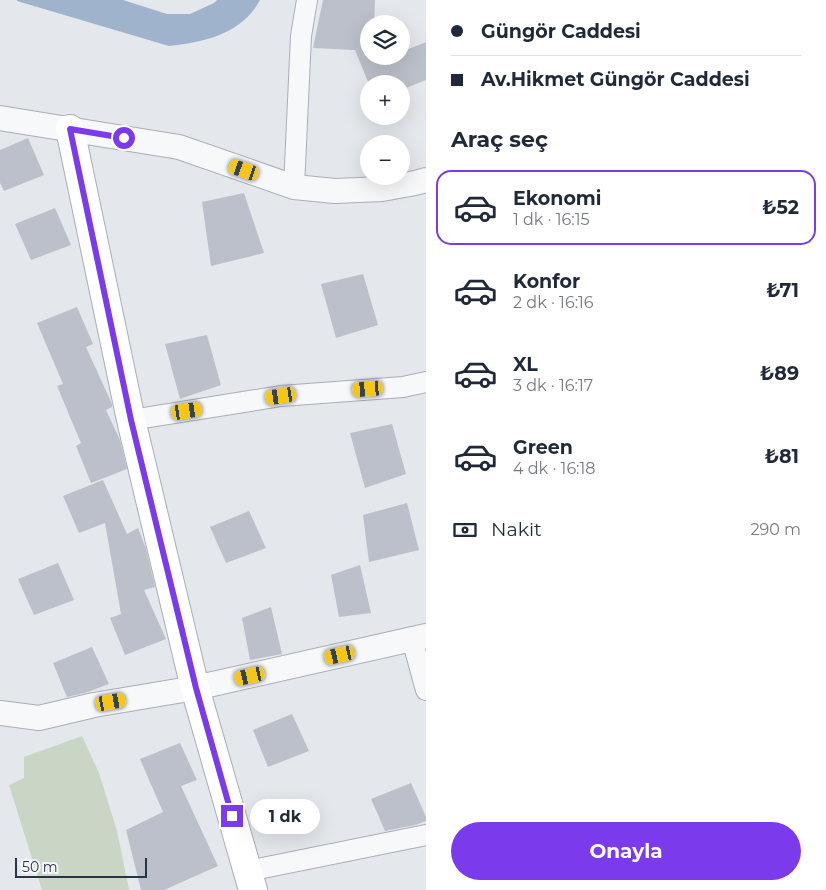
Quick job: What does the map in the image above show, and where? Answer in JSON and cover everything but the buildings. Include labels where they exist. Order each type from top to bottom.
[{"type":"main road","points":[[70,129],[131,420],[196,688],[250,881]]},
{"type":"street","points":[[294,187],[301,36],[307,0]]},
{"type":"street","points":[[0,118],[179,147],[294,187],[335,191],[382,189],[426,180]]},
{"type":"street","points":[[131,420],[281,396],[403,387],[426,382]]},
{"type":"street","points":[[0,713],[39,718],[196,688],[419,637],[426,690]]},
{"type":"street","points":[[250,881],[426,835]]},
{"type":"green space","points":[[82,736],[99,773],[117,831],[129,890],[42,890],[9,785],[24,778],[24,757]]},
{"type":"water","points":[[17,0],[123,0],[167,14],[190,14],[217,0],[260,0],[252,12],[233,28],[208,39],[169,46]]},
{"type":"route","points":[[124,138],[70,129],[131,420],[196,688],[232,816]]}]
